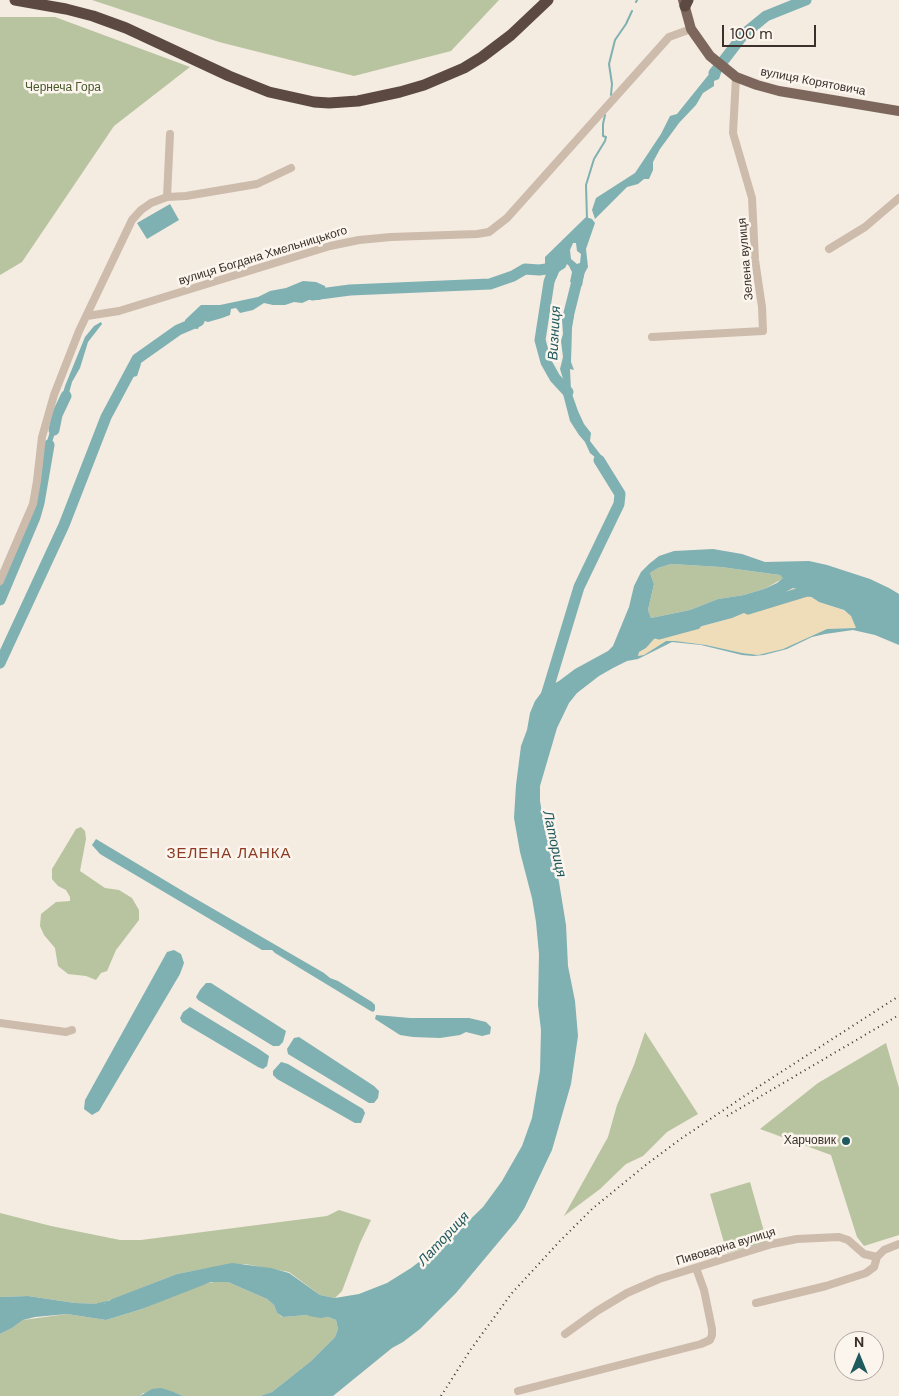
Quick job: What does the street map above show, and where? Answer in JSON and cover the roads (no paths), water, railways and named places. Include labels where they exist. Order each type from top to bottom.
[{"type":"highway","points":[[15,0],[66,9],[118,25],[269,92],[314,102],[342,103],[400,92],[424,85],[464,68],[511,35],[548,0]]},
{"type":"main road","points":[[686,2],[691,29]]},
{"type":"main road","name":"вулиця Корятовича","points":[[691,29],[710,56],[736,77],[756,85],[779,91],[899,110]]},
{"type":"street","name":"вулиця Богдана Хмельницького","points":[[87,316],[120,312],[330,246],[383,237],[489,232],[508,218],[669,37],[691,29]]},
{"type":"street","name":"Зелена вулиця","points":[[652,337],[763,331],[762,307],[755,260],[752,198],[733,133],[736,77]]},
{"type":"street","points":[[167,197],[170,134]]},
{"type":"street","points":[[0,581],[33,504],[42,437],[48,413],[78,331],[87,316],[132,220],[141,210],[167,197],[195,195],[257,184],[291,168]]},
{"type":"street","points":[[829,249],[865,227],[899,198]]},
{"type":"street","points":[[0,1023],[66,1032],[72,1030]]},
{"type":"street","name":"Пивоварна вулиця","points":[[565,1334],[596,1311],[627,1293],[659,1279],[772,1244],[797,1239],[839,1237],[848,1240],[864,1254],[877,1257]]},
{"type":"street","points":[[756,1303],[866,1274],[874,1267],[877,1257],[884,1250],[899,1244]]},
{"type":"street","points":[[518,1391],[701,1344],[710,1340],[712,1329],[704,1290],[696,1268]]},
{"type":"water","points":[[714,68],[721,73],[719,79],[714,81],[714,86],[703,93],[696,105],[679,123],[660,149],[653,162],[653,170],[649,179],[644,179],[638,184],[627,187],[595,219],[592,210],[596,198],[635,173],[661,134],[670,116],[677,114]]},
{"type":"water","points":[[170,204],[179,220],[147,239],[137,223]]},
{"type":"water","points":[[586,217],[592,219],[595,223],[586,249],[588,267],[584,274],[582,286],[570,282],[572,272],[567,264],[559,272],[556,279],[547,278],[548,272],[545,257]],"holes":[[[573,243],[576,243],[577,251],[581,254],[580,263],[577,264],[571,259],[570,250]]]},
{"type":"water","points":[[303,281],[316,282],[325,286],[326,293],[320,300],[311,299],[302,303],[294,302],[285,305],[264,303],[253,310],[240,313],[236,308],[231,309],[230,315],[222,318],[208,322],[201,320],[198,329],[185,327],[185,320],[201,305],[220,305],[258,297],[270,291],[286,288]]},
{"type":"water","points":[[571,303],[574,316],[571,362],[574,370],[570,369],[571,391],[584,424],[591,433],[590,441],[607,463],[607,478],[598,467],[596,458],[590,453],[585,442],[570,421],[562,390],[564,382],[560,369],[563,357],[561,341],[563,334],[562,319],[566,306]]},
{"type":"water","points":[[101,322],[102,324],[88,342],[80,368],[72,382],[65,408],[61,408],[60,403],[65,386],[85,337],[94,326]]},
{"type":"water","points":[[141,364],[137,376],[133,377],[128,369],[129,366]]},
{"type":"water","points":[[57,415],[59,422],[46,459],[46,444],[55,416]]},
{"type":"water","points":[[713,549],[742,554],[765,562],[809,561],[870,579],[899,594],[899,645],[875,635],[853,630],[812,637],[787,649],[764,655],[753,656],[701,645],[672,642],[638,659],[627,661],[599,676],[577,693],[569,703],[557,728],[540,786],[540,801],[544,825],[559,882],[566,925],[568,966],[575,1001],[578,1036],[571,1084],[552,1150],[525,1207],[517,1220],[456,1293],[420,1329],[392,1348],[333,1396],[260,1396],[272,1392],[311,1361],[335,1337],[338,1329],[336,1320],[328,1317],[307,1315],[283,1317],[277,1313],[274,1305],[267,1299],[228,1282],[211,1282],[142,1309],[106,1320],[67,1314],[35,1317],[23,1320],[0,1334],[0,1297],[28,1296],[75,1303],[104,1304],[112,1299],[177,1274],[232,1263],[271,1268],[289,1273],[320,1295],[335,1298],[359,1294],[387,1283],[411,1268],[452,1237],[483,1207],[502,1181],[522,1146],[532,1118],[540,1071],[539,954],[536,922],[514,818],[521,746],[527,730],[530,713],[535,701],[544,689],[608,651],[613,646],[629,607],[634,586],[641,572],[659,556],[674,551]],"holes":[[[671,564],[721,567],[780,575],[783,578],[764,589],[744,595],[718,599],[690,610],[651,618],[648,610],[654,584],[650,573]],[[793,588],[801,590],[819,602],[844,610],[851,616],[856,628],[827,629],[783,649],[758,655],[706,645],[666,641],[644,655],[638,656],[639,652],[646,648],[654,639],[665,636],[678,627],[691,629],[732,618],[756,608]]]},
{"type":"water","points":[[96,839],[338,981],[372,1002],[375,1005],[375,1010],[373,1012],[369,1010],[272,950],[262,950],[100,854],[92,845]]},
{"type":"water","points":[[174,950],[181,954],[184,963],[180,974],[99,1111],[92,1115],[84,1109],[85,1100],[167,952]]},
{"type":"water","points":[[206,983],[211,983],[286,1031],[283,1042],[279,1046],[273,1046],[198,1000],[196,997]]},
{"type":"water","points":[[190,1007],[269,1056],[267,1066],[263,1069],[258,1067],[182,1022],[180,1018],[183,1012]]},
{"type":"water","points":[[376,1015],[410,1018],[469,1018],[486,1022],[491,1027],[490,1034],[482,1036],[466,1032],[460,1035],[440,1038],[413,1037],[400,1035],[375,1019]]},
{"type":"water","points":[[299,1037],[374,1086],[379,1091],[378,1098],[374,1103],[369,1103],[288,1054],[287,1049],[294,1038]]},
{"type":"water","points":[[281,1062],[288,1064],[363,1109],[365,1113],[361,1123],[355,1123],[277,1079],[273,1075],[273,1071]]},
{"type":"water","points":[[161,1388],[183,1396],[140,1396],[152,1389]]},
{"type":"waterway","name":"Визниця","points":[[714,73],[744,34],[766,16],[806,0]]},
{"type":"waterway","points":[[611,95],[612,84],[609,64],[615,40],[632,11]]},
{"type":"waterway","points":[[587,219],[586,185],[594,159],[605,141],[606,137],[603,136],[605,115]]},
{"type":"waterway","points":[[312,295],[350,290],[490,284],[513,276],[525,269],[554,268],[561,264]]},
{"type":"waterway","points":[[554,268],[549,282],[540,340],[546,362],[555,378],[568,392]]},
{"type":"waterway","name":"Визниця","points":[[568,317],[580,269]]},
{"type":"waterway","points":[[0,663],[64,525],[106,417],[137,359],[178,330],[199,321]]},
{"type":"waterway","points":[[54,430],[57,415],[66,396]]},
{"type":"waterway","points":[[0,600],[35,517],[49,445]]},
{"type":"waterway","name":"Визниця","points":[[545,699],[579,587],[619,504],[620,494],[599,460]]},
{"type":"waterway","name":"Латориця","points":[[748,609],[807,591],[819,592]]},
{"type":"waterway","name":"Латориця","points":[[659,634],[696,624]]},
{"type":"waterway","name":"Латориця","points":[[98,1304],[108,1302]]},
{"type":"waterway","name":"Латориця","points":[[309,1315],[326,1316]]},
{"type":"railway","points":[[441,1396],[471,1349],[512,1293],[592,1209],[682,1138],[899,996]]},
{"type":"railway","points":[[727,1116],[899,1015]]},
{"type":"place","name":"Харчовик","points":[[846,1141]]},
{"type":"district","name":"ЗЕЛЕНА ЛАНКА","points":[[229,854]]},
{"type":"park label","name":"Чернеча Гора","points":[[63,88]]}]
